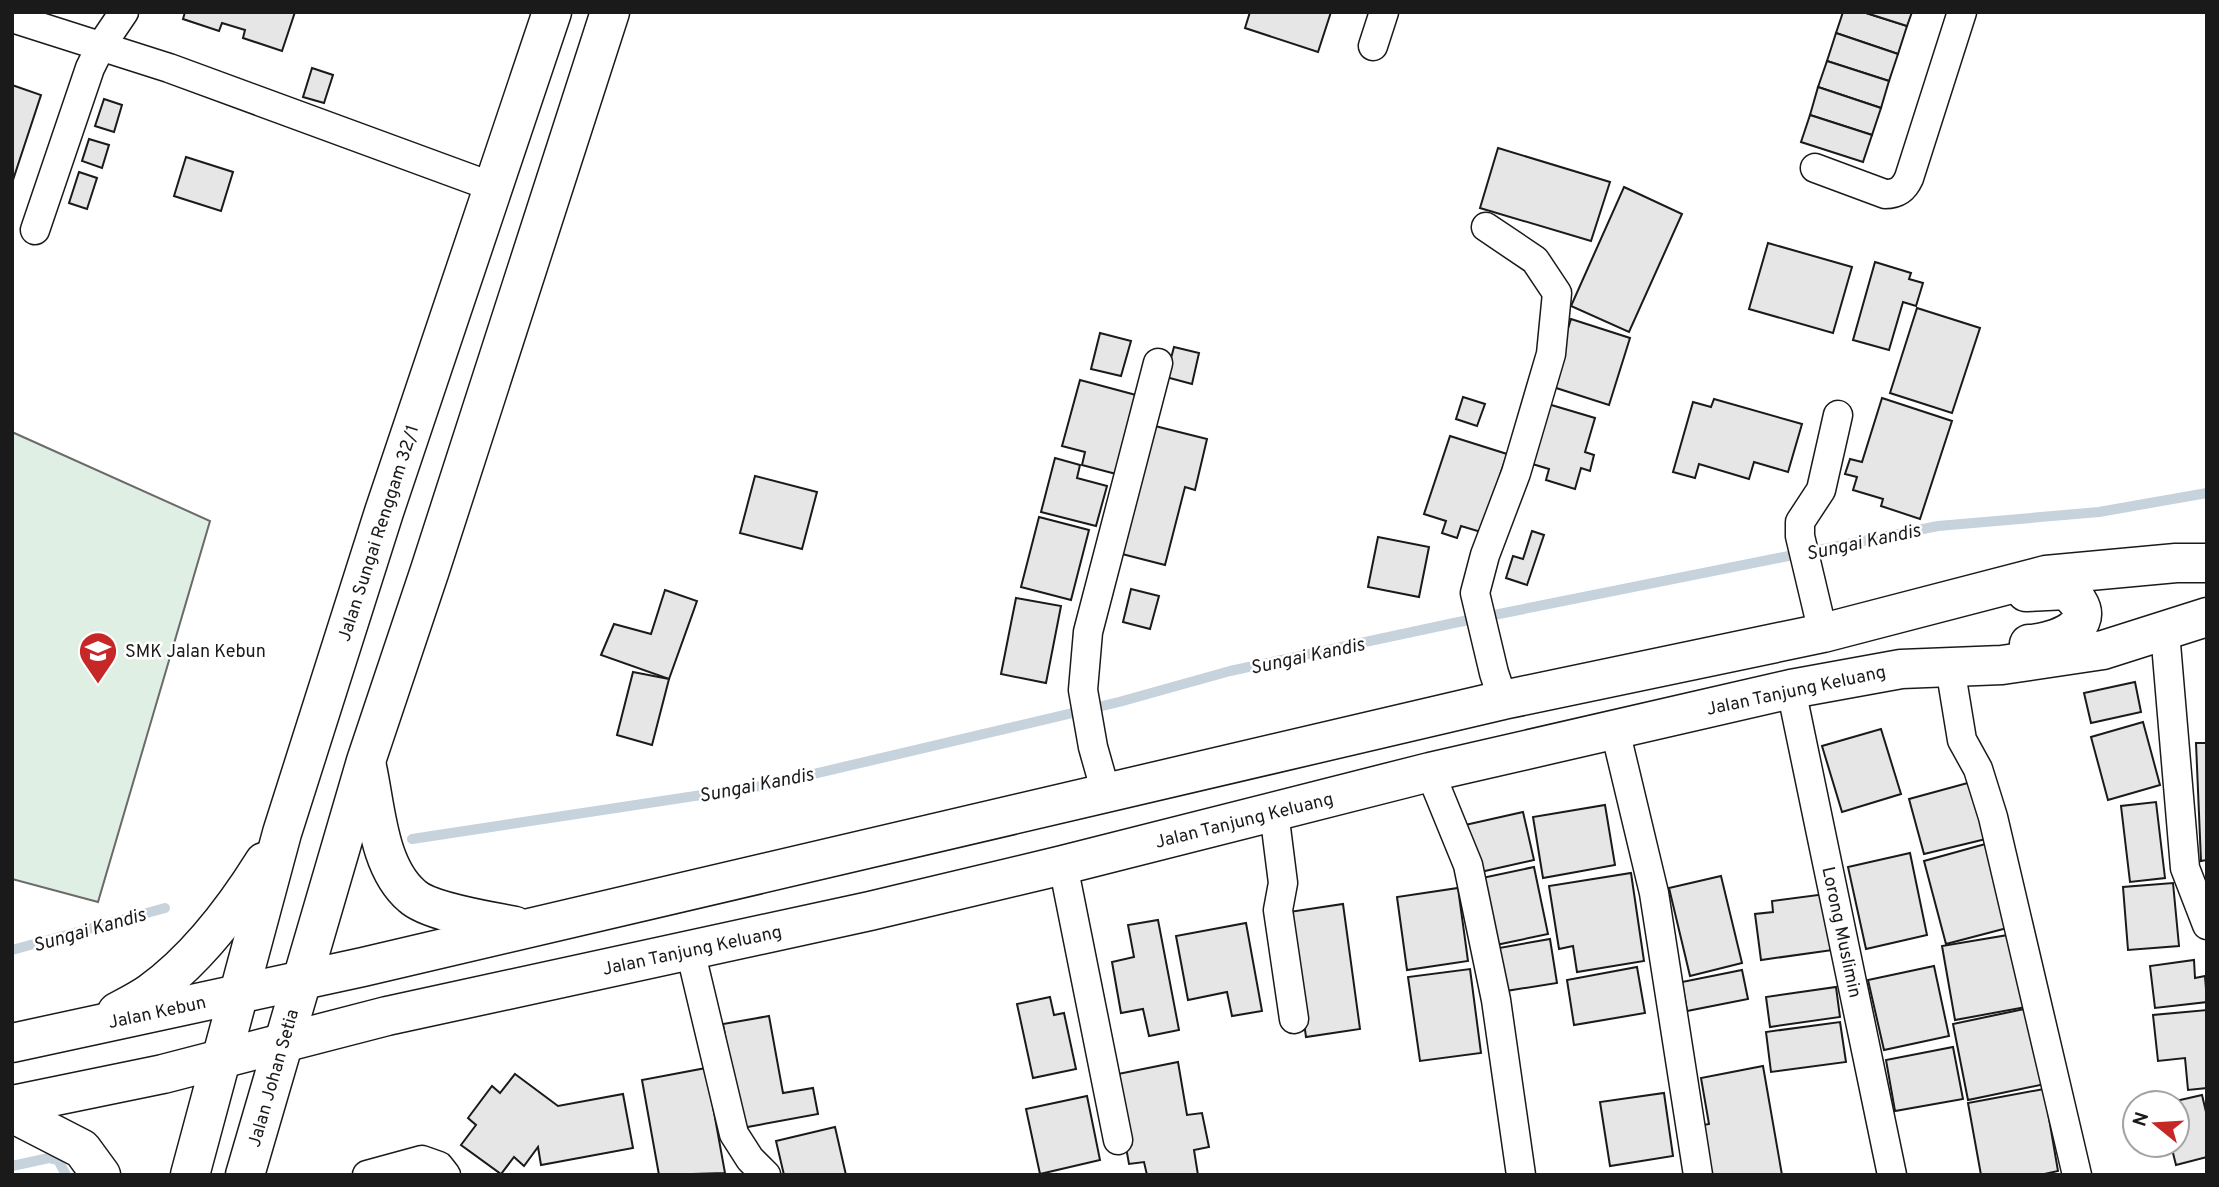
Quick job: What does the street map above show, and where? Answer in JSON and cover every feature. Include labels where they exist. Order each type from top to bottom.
[{"type":"main road","name":"Jalan Sungai Renggam 32/1","points":[[222,1059],[282,833],[384,512],[552,12]]},
{"type":"main road","points":[[610,12],[366,761],[302,981],[1106,793],[1499,687],[1824,633],[2046,575],[2207,562]]},
{"type":"main road","points":[[1934,603],[2067,590],[2079,604],[2082,615],[2074,631],[2058,640],[1984,648],[1950,667]]},
{"type":"main road","name":"Jalan Tanjung Keluang","points":[[283,1044],[387,1016],[870,911],[1274,813],[1430,772],[1791,689],[1901,668],[2002,665],[2103,650],[2207,617]]},
{"type":"main road","points":[[366,761],[387,864],[413,897],[447,911],[526,929]]},
{"type":"main road","points":[[94,1026],[150,993],[195,954],[247,889],[282,833]]},
{"type":"main road","name":"Jalan Kebun","points":[[12,1044],[302,981]]},
{"type":"main road","name":"Jalan Johan Setia","points":[[245,1175],[302,981]]},
{"type":"main road","points":[[12,1105],[163,1074],[283,1044]]},
{"type":"main road","points":[[190,1175],[222,1059]]},
{"type":"main road","points":[[12,1113],[82,1149],[101,1175]]},
{"type":"street","points":[[35,230],[90,68],[124,12]]},
{"type":"street","points":[[1373,46],[1384,12]]},
{"type":"street","points":[[1815,168],[1885,194],[1895,194],[1902,190],[1909,178],[1962,12]]},
{"type":"street","points":[[12,18],[169,68],[493,187]]},
{"type":"street","points":[[1486,227],[1535,260],[1557,293],[1551,354],[1516,473],[1485,555],[1475,593],[1499,687]]},
{"type":"street","points":[[1106,793],[1093,747],[1083,690],[1088,632],[1158,363]]},
{"type":"street","points":[[1824,633],[1800,536],[1800,522],[1821,490],[1838,415]]},
{"type":"street","points":[[2165,632],[2185,868],[2207,925]]},
{"type":"street","points":[[1950,667],[1962,740],[1978,769],[1993,817],[2077,1175]]},
{"type":"street","name":"Lorong Muslimin","points":[[1791,689],[1892,1175]]},
{"type":"street","points":[[1615,730],[1654,894],[1698,1175]]},
{"type":"street","points":[[1430,772],[1468,866],[1496,1000],[1521,1175]]},
{"type":"street","points":[[1274,813],[1283,883],[1278,909],[1294,1019]]},
{"type":"street","points":[[1063,865],[1118,1140]]},
{"type":"street","points":[[690,950],[734,1134],[750,1159],[766,1175]]},
{"type":"street","points":[[368,1175],[422,1160],[439,1166],[446,1175]]},
{"type":"green space","name":"SMK Jalan Kebun","points":[[12,432],[210,521],[98,902],[12,879]]},
{"type":"building","points":[[185,12],[295,12],[282,51],[243,38],[245,30],[222,23],[219,31],[183,19]]},
{"type":"building","points":[[1250,12],[1331,12],[1318,52],[1245,28]]},
{"type":"building","points":[[1843,12],[1863,12],[1907,26],[1898,54],[1836,33]]},
{"type":"building","points":[[1863,12],[1912,12],[1907,26]]},
{"type":"building","points":[[1836,33],[1898,54],[1889,81],[1827,61]]},
{"type":"building","points":[[1827,61],[1889,81],[1881,108],[1818,87]]},
{"type":"building","points":[[312,68],[333,75],[324,103],[303,97]]},
{"type":"building","points":[[12,85],[41,95],[12,183]]},
{"type":"building","points":[[1818,87],[1881,108],[1872,135],[1810,115]]},
{"type":"building","points":[[104,99],[122,105],[114,132],[95,126]]},
{"type":"building","points":[[1810,115],[1872,135],[1863,162],[1801,142]]},
{"type":"building","points":[[89,139],[109,145],[102,168],[82,161]]},
{"type":"building","points":[[1498,148],[1610,182],[1591,241],[1480,208]]},
{"type":"building","points":[[186,157],[233,172],[221,211],[174,196]]},
{"type":"building","points":[[79,172],[97,178],[87,209],[69,203]]},
{"type":"building","points":[[1624,187],[1682,214],[1629,332],[1571,306]]},
{"type":"building","points":[[1768,243],[1852,267],[1833,333],[1749,309]]},
{"type":"building","points":[[1875,262],[1911,273],[1909,279],[1923,283],[1916,306],[1903,302],[1889,350],[1853,340]]},
{"type":"building","points":[[1917,308],[1980,328],[1952,413],[1890,393]]},
{"type":"building","points":[[1571,319],[1630,338],[1609,405],[1550,386]]},
{"type":"building","points":[[1100,333],[1131,341],[1121,376],[1091,369]]},
{"type":"building","points":[[1174,347],[1199,353],[1192,384],[1166,377]]},
{"type":"building","points":[[1080,380],[1136,395],[1116,474],[1082,465],[1085,452],[1062,446]]},
{"type":"building","points":[[1463,397],[1485,404],[1477,426],[1456,419]]},
{"type":"building","points":[[1882,398],[1952,421],[1920,519],[1881,506],[1883,499],[1853,490],[1857,477],[1845,474],[1850,459],[1862,462]]},
{"type":"building","points":[[1714,399],[1802,424],[1788,472],[1754,462],[1749,479],[1699,464],[1695,478],[1673,472],[1693,402],[1711,407]]},
{"type":"building","points":[[1548,404],[1595,418],[1585,452],[1594,455],[1590,471],[1581,468],[1575,489],[1546,480],[1549,469],[1529,463]]},
{"type":"building","points":[[1155,426],[1207,439],[1195,490],[1185,487],[1165,565],[1122,554]]},
{"type":"building","points":[[1450,436],[1507,454],[1481,532],[1461,526],[1457,538],[1442,533],[1446,521],[1424,514]]},
{"type":"building","points":[[1055,458],[1080,465],[1077,478],[1107,486],[1096,526],[1041,512]]},
{"type":"building","points":[[755,476],[817,492],[802,549],[740,533]]},
{"type":"building","points":[[1039,517],[1089,530],[1071,600],[1021,587]]},
{"type":"building","points":[[1532,531],[1544,535],[1527,585],[1506,578],[1513,556],[1523,559]]},
{"type":"building","points":[[1378,537],[1429,547],[1419,597],[1368,587]]},
{"type":"building","points":[[1131,589],[1159,596],[1150,629],[1123,622]]},
{"type":"building","points":[[665,590],[697,601],[669,679],[601,655],[614,624],[651,634]]},
{"type":"building","points":[[1016,598],[1061,606],[1046,683],[1001,674]]},
{"type":"building","points":[[633,672],[669,679],[652,745],[617,735]]},
{"type":"building","points":[[2135,682],[2141,712],[2091,723],[2084,693]]},
{"type":"building","points":[[2143,722],[2160,785],[2108,800],[2091,737]]},
{"type":"building","points":[[1881,729],[1901,794],[1842,812],[1822,746]]},
{"type":"building","points":[[2196,743],[2207,743],[2207,860],[2201,861]]},
{"type":"building","points":[[1975,781],[1990,838],[1924,854],[1909,799]]},
{"type":"building","points":[[2156,802],[2165,878],[2130,882],[2121,806]]},
{"type":"building","points":[[1605,805],[1615,865],[1543,878],[1533,817]]},
{"type":"building","points":[[1523,812],[1534,860],[1476,873],[1465,825]]},
{"type":"building","points":[[1989,843],[2011,927],[1946,944],[1924,861]]},
{"type":"building","points":[[1910,853],[1927,935],[1866,949],[1848,867]]},
{"type":"building","points":[[1534,867],[1548,934],[1496,945],[1482,878]]},
{"type":"building","points":[[1631,873],[1644,961],[1577,972],[1573,946],[1559,949],[1549,886]]},
{"type":"building","points":[[1721,876],[1742,963],[1690,976],[1669,888]]},
{"type":"building","points":[[2173,883],[2179,946],[2128,950],[2123,887]]},
{"type":"building","points":[[1458,888],[1468,961],[1407,970],[1397,897]]},
{"type":"building","points":[[1833,893],[1840,949],[1761,960],[1755,914],[1773,912],[1772,901]]},
{"type":"building","points":[[1343,904],[1360,1029],[1306,1037],[1289,912]]},
{"type":"building","points":[[1158,920],[1179,1030],[1149,1036],[1143,1009],[1121,1013],[1112,962],[1134,957],[1128,925]]},
{"type":"building","points":[[1246,923],[1262,1011],[1232,1016],[1227,992],[1188,1000],[1176,936]]},
{"type":"building","points":[[2014,934],[2026,1007],[1955,1020],[1942,946]]},
{"type":"building","points":[[1550,939],[1557,983],[1506,991],[1499,948]]},
{"type":"building","points":[[2194,960],[2195,978],[2205,976],[2207,1002],[2155,1008],[2150,966]]},
{"type":"building","points":[[1934,966],[1949,1036],[1884,1050],[1868,980]]},
{"type":"building","points":[[1637,967],[1645,1013],[1574,1025],[1567,980]]},
{"type":"building","points":[[1470,969],[1481,1053],[1420,1061],[1408,977]]},
{"type":"building","points":[[1742,970],[1748,999],[1687,1011],[1682,982]]},
{"type":"building","points":[[1836,987],[1840,1017],[1770,1027],[1766,997]]},
{"type":"building","points":[[1050,997],[1054,1015],[1064,1013],[1076,1069],[1033,1078],[1017,1004]]},
{"type":"building","points":[[2029,1008],[2045,1084],[1968,1100],[1953,1024]]},
{"type":"building","points":[[2207,1010],[2207,1088],[2188,1089],[2185,1058],[2158,1061],[2153,1015]]},
{"type":"building","points":[[769,1016],[783,1093],[813,1088],[818,1114],[742,1128],[723,1024]]},
{"type":"building","points":[[1840,1022],[1846,1062],[1771,1072],[1766,1032]]},
{"type":"building","points":[[1953,1047],[1963,1099],[1895,1111],[1886,1060]]},
{"type":"building","points":[[1178,1062],[1187,1115],[1202,1113],[1209,1147],[1194,1150],[1198,1175],[1147,1175],[1144,1162],[1129,1164],[1113,1075]]},
{"type":"building","points":[[1763,1066],[1782,1175],[1706,1175],[1698,1126],[1709,1124],[1701,1078]]},
{"type":"building","points":[[706,1068],[725,1173],[659,1175],[642,1080]]},
{"type":"building","points":[[515,1074],[558,1106],[623,1094],[633,1148],[541,1165],[538,1147],[524,1166],[514,1157],[501,1174],[461,1145],[476,1125],[468,1118],[492,1086],[500,1093]]},
{"type":"building","points":[[2044,1089],[2058,1171],[2040,1175],[1981,1175],[1968,1103]]},
{"type":"building","points":[[1664,1093],[1673,1156],[1610,1166],[1600,1102]]},
{"type":"building","points":[[2202,1095],[2207,1116],[2207,1157],[2176,1165],[2174,1159],[2191,1159],[2191,1098]]},
{"type":"building","points":[[1087,1096],[1100,1160],[1040,1174],[1026,1109]]},
{"type":"building","points":[[835,1127],[846,1175],[784,1175],[776,1141]]},
{"type":"waterway","name":"Sungai Kandis","points":[[412,839],[767,785],[1119,702],[1230,671],[1938,526],[2099,512],[2207,493]]},
{"type":"waterway","name":"Sungai Kandis","points":[[12,950],[165,908]]},
{"type":"waterway","points":[[12,1166],[49,1158],[58,1160],[66,1175]]},
{"type":"place","name":"SMK Jalan Kebun","points":[[98,685]]}]
